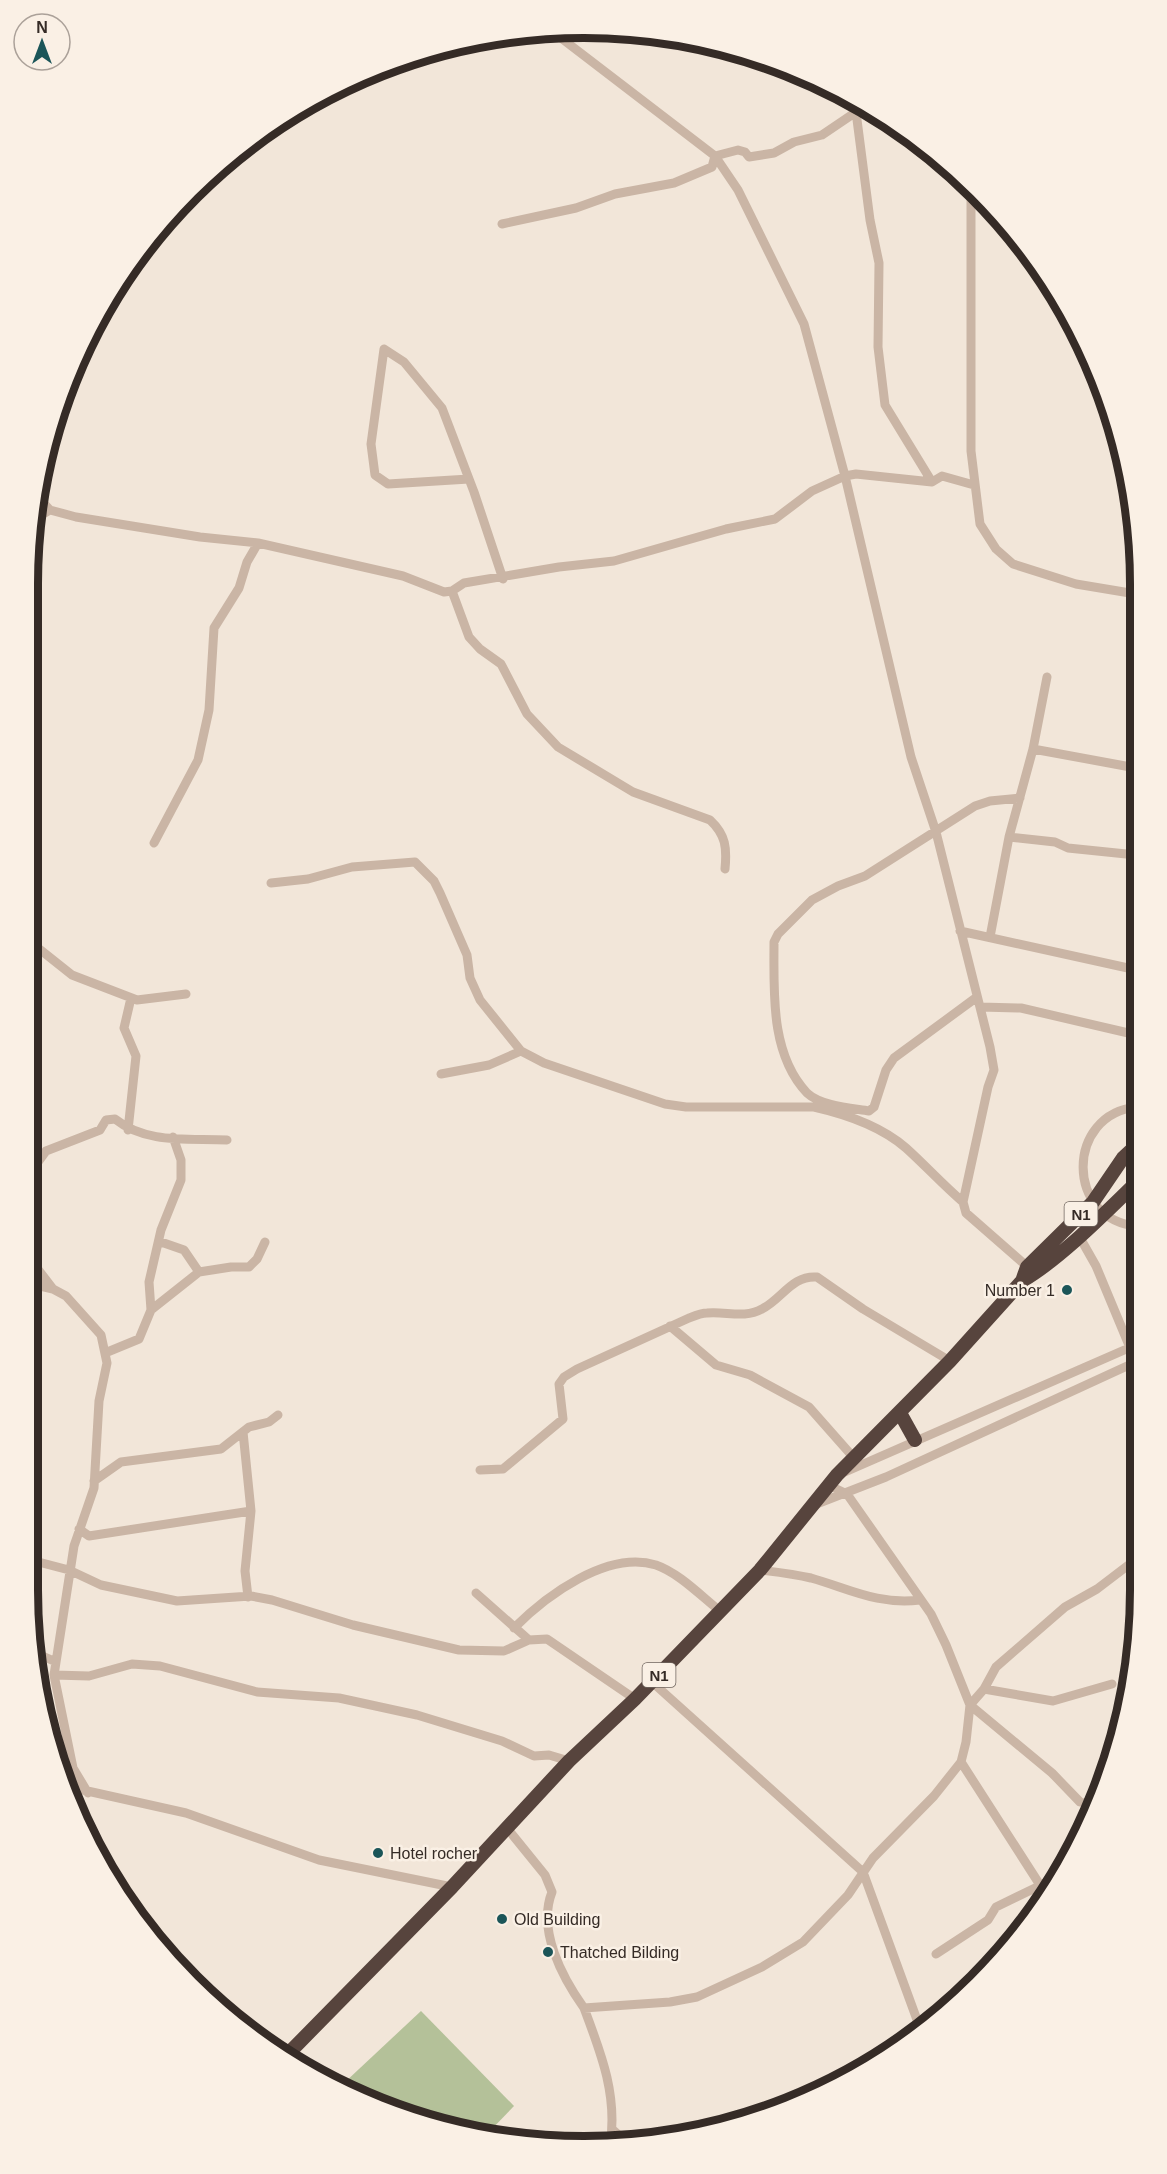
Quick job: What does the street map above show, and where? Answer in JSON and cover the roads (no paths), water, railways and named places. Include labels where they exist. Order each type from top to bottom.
[{"type":"highway","name":"N1","points":[[291,2051],[452,1887],[569,1761],[652,1682],[760,1570],[833,1480],[950,1361],[1093,1202],[1130,1152]]},
{"type":"highway","name":"N1","points":[[1124,1158],[1130,1168]]},
{"type":"highway","name":"N1","points":[[1028,1274],[1105,1214],[1130,1187]]},
{"type":"highway","points":[[900,1413],[915,1440]]},
{"type":"street","points":[[562,39],[715,156],[738,190],[805,327],[845,476],[911,757],[936,832],[994,1070],[963,1202],[966,1213],[1028,1274]]},
{"type":"street","points":[[715,156],[738,150],[745,152],[748,157],[774,153],[794,142],[822,135],[856,112],[870,220],[879,263],[878,347],[885,405],[932,482]]},
{"type":"street","points":[[502,224],[576,208],[615,194],[693,178],[712,167],[715,156]]},
{"type":"street","points":[[971,198],[971,451],[981,524],[996,549],[1013,564],[1076,584],[1130,593]]},
{"type":"street","points":[[469,479],[388,484],[375,475],[371,444],[384,349],[404,362],[442,408],[469,479],[503,579]]},
{"type":"street","points":[[44,503],[50,510],[76,517],[178,534],[258,543],[403,576],[436,591],[452,591],[464,584],[503,579],[559,567],[614,561],[726,529],[775,519],[812,491],[845,476],[856,474],[932,482],[942,476],[974,485]]},
{"type":"street","points":[[42,513],[50,510]]},
{"type":"street","points":[[154,843],[198,760],[209,710],[214,628],[239,588],[247,562],[258,543]]},
{"type":"street","points":[[452,591],[469,637],[480,649],[501,664],[527,714],[558,747],[633,792],[710,820],[720,829],[727,847],[725,869]]},
{"type":"street","points":[[990,937],[1009,837],[1033,749],[1047,677]]},
{"type":"street","points":[[1033,749],[1130,767]]},
{"type":"street","points":[[977,997],[894,1058],[886,1070],[878,1101],[869,1111],[829,1103],[808,1094],[787,1059],[777,1029],[774,942],[778,934],[812,900],[838,886],[865,876],[975,806],[990,801],[1020,798]]},
{"type":"street","points":[[1009,837],[1055,842],[1068,848],[1130,854]]},
{"type":"street","points":[[271,884],[308,879],[352,867],[415,862],[434,882],[440,893],[467,956],[474,989],[521,1051],[544,1063],[665,1104],[686,1107],[814,1107],[832,1111],[883,1133],[905,1147],[963,1202]]},
{"type":"street","points":[[960,931],[1130,968]]},
{"type":"street","points":[[38,948],[72,975],[131,998],[141,1000],[186,994]]},
{"type":"street","points":[[128,1130],[136,1056],[124,1028],[131,998]]},
{"type":"street","points":[[980,1007],[1021,1008],[1130,1033]]},
{"type":"street","points":[[441,1074],[489,1065],[521,1051]]},
{"type":"street","points":[[1130,1109],[1112,1114],[1099,1125],[1089,1139],[1083,1155],[1083,1173],[1093,1202],[1105,1214],[1119,1222],[1130,1224]]},
{"type":"street","points":[[38,1162],[46,1151],[100,1130],[106,1120],[115,1119],[128,1130],[150,1137],[227,1140]]},
{"type":"street","points":[[105,1353],[139,1339],[151,1310],[149,1282],[161,1242],[161,1230],[180,1180],[181,1160],[173,1137]]},
{"type":"street","points":[[1078,1236],[1090,1255],[1130,1338]]},
{"type":"street","points":[[161,1242],[184,1250],[199,1272]]},
{"type":"street","points":[[151,1310],[199,1272],[249,1267],[257,1259],[265,1242]]},
{"type":"street","points":[[38,1269],[53,1289]]},
{"type":"street","points":[[480,1470],[503,1469],[532,1443],[558,1425],[564,1414],[558,1392],[564,1377],[670,1326],[706,1313],[748,1315],[764,1309],[800,1278],[817,1277],[863,1309],[950,1361]]},
{"type":"street","points":[[38,1286],[53,1289],[66,1296],[90,1320],[101,1335],[107,1363],[99,1401],[93,1492],[79,1529],[69,1570],[54,1675],[73,1768],[88,1793]]},
{"type":"street","points":[[670,1326],[716,1365],[750,1375],[809,1407],[854,1458]]},
{"type":"street","points":[[1086,1803],[1080,1802],[1052,1773],[970,1705],[931,1614],[847,1494],[833,1480],[915,1440],[1130,1348]]},
{"type":"street","points":[[809,1507],[847,1494],[1130,1365]]},
{"type":"street","points":[[1084,1369],[1090,1384]]},
{"type":"street","points":[[94,1480],[121,1462],[221,1449],[253,1425],[269,1422],[278,1415]]},
{"type":"street","points":[[243,1431],[251,1511],[245,1571],[248,1597]]},
{"type":"street","points":[[79,1529],[89,1536],[251,1511]]},
{"type":"street","points":[[38,1562],[69,1570],[101,1585],[177,1601],[248,1597],[272,1600],[353,1625],[459,1650],[504,1651],[529,1640],[553,1641],[635,1699]]},
{"type":"street","points":[[514,1628],[537,1607],[577,1581],[616,1564],[658,1566],[670,1572],[720,1611]]},
{"type":"street","points":[[584,2008],[670,2002],[697,1997],[729,1984],[803,1942],[848,1895],[863,1872],[934,1796],[961,1762],[966,1742],[970,1705],[984,1689],[996,1667],[1065,1607],[1097,1589],[1130,1564]]},
{"type":"street","points":[[760,1570],[810,1578],[855,1594],[900,1602],[920,1600]]},
{"type":"street","points":[[476,1593],[529,1640]]},
{"type":"street","points":[[41,1656],[56,1662]]},
{"type":"street","points":[[54,1675],[89,1676],[132,1664],[160,1666],[257,1692],[339,1698],[417,1715],[502,1741],[534,1756],[549,1755],[569,1761]]},
{"type":"street","points":[[652,1682],[863,1872],[918,2022]]},
{"type":"street","points":[[984,1689],[1053,1701],[1112,1684]]},
{"type":"street","points":[[936,1954],[988,1920],[996,1907],[1027,1889],[1041,1885],[961,1762]]},
{"type":"street","points":[[75,1789],[186,1813],[319,1860],[452,1887]]},
{"type":"street","points":[[507,1828],[545,1875],[552,1892],[548,1904],[557,1964],[566,1983],[584,2008],[610,2085],[611,2135]]},
{"type":"street","points":[[612,2129],[619,2135]]},
{"type":"place","name":"Number 1","points":[[1067,1290]]},
{"type":"place","name":"Hotel rocher","points":[[378,1853]]},
{"type":"place","name":"Old Building","points":[[502,1919]]},
{"type":"place","name":"Thatched Bilding","points":[[548,1952]]}]
